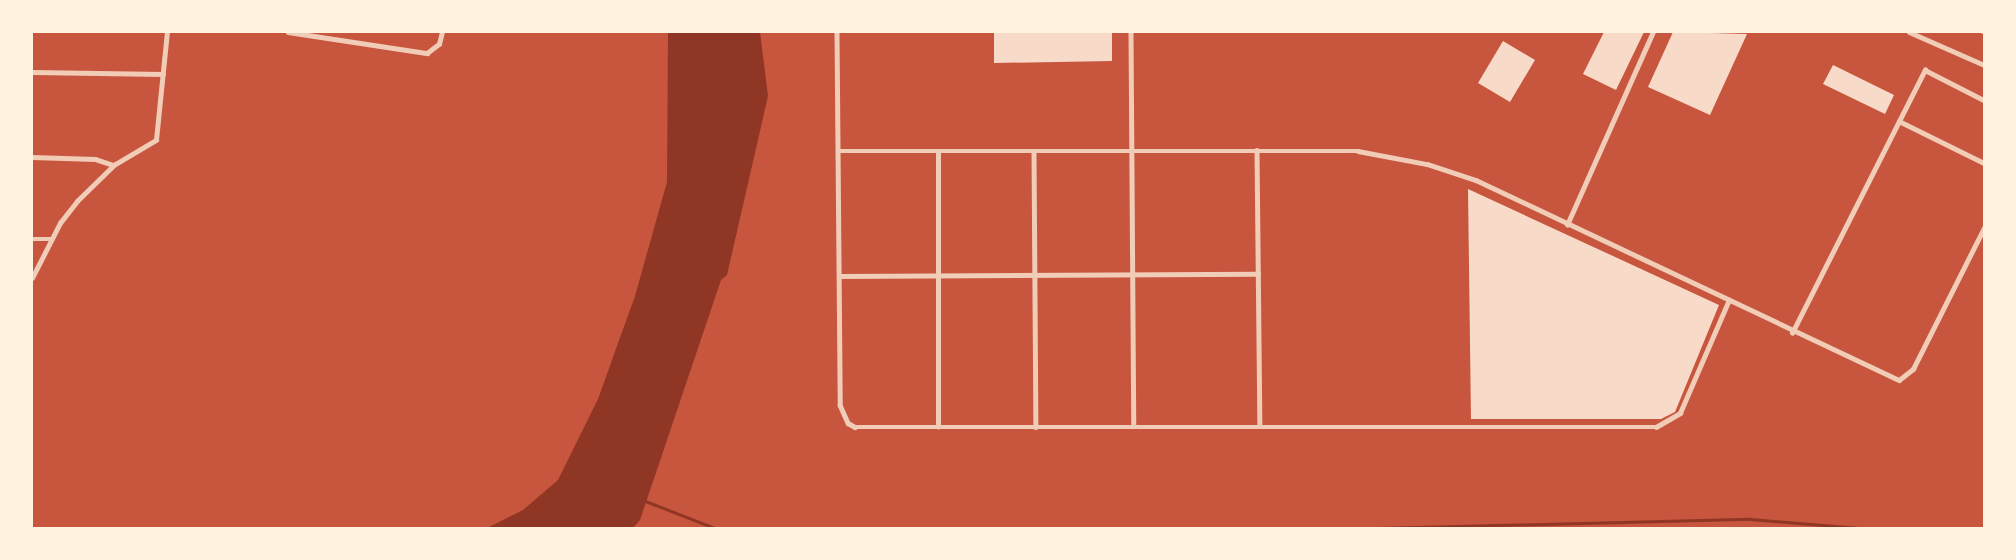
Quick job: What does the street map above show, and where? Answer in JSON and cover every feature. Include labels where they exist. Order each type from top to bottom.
[{"type":"street","points":[[32,278],[51,239],[77,201],[114,165],[156,140],[167,32]]},
{"type":"street","points":[[288,32],[427,53],[439,44],[442,32]]},
{"type":"street","points":[[837,32],[843,416],[855,427],[1667,424],[1680,413],[1729,300]]},
{"type":"street","points":[[1131,32],[1134,426]]},
{"type":"street","points":[[1567,225],[1653,32]]},
{"type":"street","points":[[1909,32],[1984,65]]},
{"type":"street","points":[[1792,333],[1925,70],[1984,100]]},
{"type":"street","points":[[32,72],[163,74]]},
{"type":"street","points":[[1899,121],[1984,163]]},
{"type":"street","points":[[840,151],[938,153],[1257,150],[1377,153],[1427,164],[1485,184],[1891,379],[1908,376],[1984,228]]},
{"type":"street","points":[[1257,150],[1260,426]]},
{"type":"street","points":[[1034,152],[1037,427]]},
{"type":"street","points":[[938,153],[938,427]]},
{"type":"street","points":[[32,158],[95,159],[114,165]]},
{"type":"street","points":[[32,239],[51,239]]},
{"type":"street","points":[[841,276],[1258,274]]},
{"type":"shaded area","points":[[668,32],[760,32],[768,96],[727,275],[721,280],[640,520],[633,528],[487,528],[523,510],[558,480],[598,399],[635,296],[667,182]]},
{"type":"building","points":[[994,32],[1112,32],[1112,61],[994,63]]},
{"type":"building","points":[[1604,32],[1644,32],[1616,90],[1583,74]]},
{"type":"building","points":[[1673,32],[1747,34],[1710,115],[1648,87]]},
{"type":"building","points":[[1503,41],[1535,60],[1510,102],[1478,83]]},
{"type":"building","points":[[1833,65],[1894,95],[1885,114],[1823,84]]},
{"type":"building","points":[[1468,189],[1719,305],[1675,412],[1661,419],[1471,419]]},
{"type":"waterway","points":[[643,500],[715,528]]},
{"type":"waterway","points":[[1377,528],[1750,519],[1859,528]]}]
